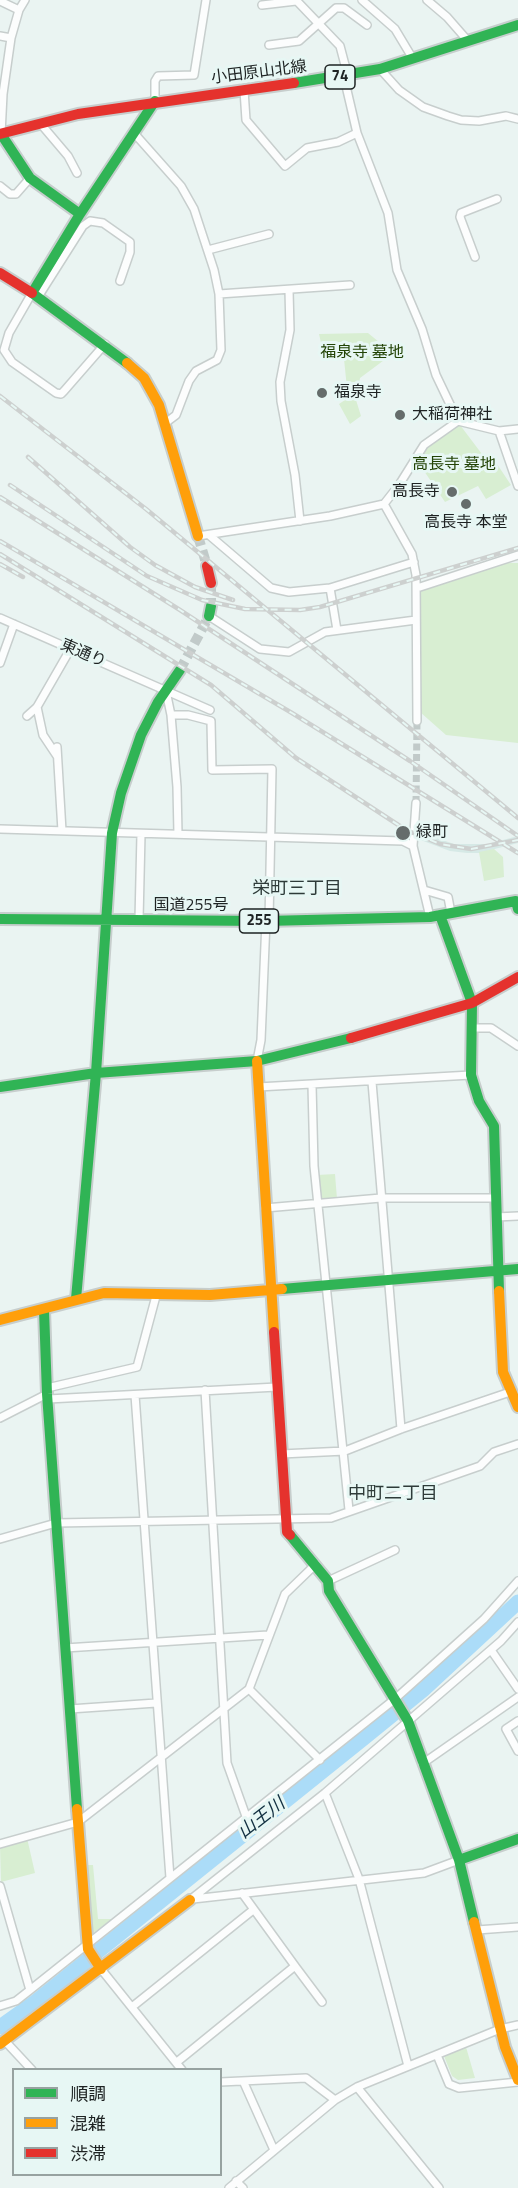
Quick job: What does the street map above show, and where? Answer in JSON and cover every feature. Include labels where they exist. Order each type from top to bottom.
[{"type":"main road","name":"小田原山北線","points":[[1,134],[40,123],[155,101],[339,77],[381,69],[518,25]]},
{"type":"main road","points":[[35,295],[80,214],[155,101]]},
{"type":"main road","points":[[1,134],[30,178],[80,214]]},
{"type":"main road","points":[[0,273],[135,366],[152,388],[204,536]]},
{"type":"main road","points":[[207,566],[211,583]]},
{"type":"main road","points":[[76,1299],[96,1073],[112,833],[130,762],[141,735],[180,670]]},
{"type":"main road","name":"国道255号","points":[[0,919],[268,921],[440,915],[517,903]]},
{"type":"main road","points":[[440,915],[472,1004],[471,1075],[479,1101],[494,1126],[501,1358],[510,1392],[518,1407]]},
{"type":"main road","points":[[0,1087],[96,1073],[257,1061],[374,1033],[472,1004],[518,977]]},
{"type":"main road","points":[[257,1061],[286,1532],[316,1564],[328,1581],[329,1590],[407,1720],[459,1860],[500,2029],[518,2081]]},
{"type":"main road","points":[[0,1320],[104,1293],[156,1296],[326,1287],[518,1269]]},
{"type":"main road","points":[[44,1310],[47,1394],[88,1946],[101,1969]]},
{"type":"main road","points":[[459,1860],[518,1839]]},
{"type":"main road","points":[[2,2042],[190,1900]]},
{"type":"street","points":[[1,134],[3,94],[11,38],[19,10],[25,0]]},
{"type":"street","points":[[155,101],[155,81],[158,76],[194,75],[206,0]]},
{"type":"street","points":[[262,5],[296,0],[340,46],[357,133],[388,213],[397,270],[422,329],[436,375],[458,421]]},
{"type":"street","points":[[362,0],[395,29],[413,59]]},
{"type":"street","points":[[427,0],[447,17],[468,41]]},
{"type":"street","points":[[0,1],[19,10]]},
{"type":"street","points":[[269,45],[298,41],[336,8],[344,8],[367,25]]},
{"type":"street","points":[[0,36],[11,38]]},
{"type":"street","points":[[381,69],[407,95],[423,107],[461,120],[479,121],[506,116],[518,119]]},
{"type":"street","points":[[244,90],[246,120],[285,166],[307,148],[338,142],[357,133]]},
{"type":"street","points":[[40,123],[68,156],[77,173]]},
{"type":"street","points":[[134,133],[181,186],[194,209],[208,250],[219,294],[221,350],[217,360],[196,372],[189,381],[176,415],[164,424]]},
{"type":"street","points":[[0,186],[16,194],[30,178]]},
{"type":"street","points":[[475,257],[460,217],[461,213],[497,199]]},
{"type":"street","points":[[105,344],[61,394],[56,393],[12,362],[4,350],[9,333],[76,236],[90,221],[103,223],[130,242],[130,252],[120,281]]},
{"type":"street","points":[[208,250],[269,234]]},
{"type":"street","points":[[219,294],[350,285]]},
{"type":"street","points":[[289,290],[290,330],[284,358],[281,401],[295,475],[300,521]]},
{"type":"street","points":[[204,536],[300,521],[384,504],[424,445],[458,421],[499,430],[518,429]]},
{"type":"street","points":[[499,430],[518,486]]},
{"type":"street","points":[[384,504],[403,535],[414,562],[417,588],[417,721]]},
{"type":"street","points":[[204,536],[271,588],[289,592],[330,588],[414,562]]},
{"type":"street","points":[[417,588],[518,555]]},
{"type":"street","points":[[330,588],[337,630]]},
{"type":"street","points":[[210,611],[260,649],[289,652],[325,632],[416,620]]},
{"type":"street","name":"東通り","points":[[0,618],[210,710]]},
{"type":"street","points":[[0,663],[14,624]]},
{"type":"street","points":[[27,716],[37,707],[71,648]]},
{"type":"street","points":[[166,691],[171,715],[178,834]]},
{"type":"street","points":[[37,707],[43,735],[58,758]]},
{"type":"street","points":[[171,715],[188,715],[211,721],[212,770],[272,769],[268,921],[261,1040],[257,1061]]},
{"type":"street","points":[[57,747],[62,831]]},
{"type":"street","points":[[416,802],[413,846],[424,890],[440,915]]},
{"type":"street","points":[[0,829],[403,841],[413,846]]},
{"type":"street","points":[[140,920],[141,834]]},
{"type":"street","points":[[424,890],[448,897],[440,915]]},
{"type":"street","points":[[472,1028],[491,1028],[518,1046]]},
{"type":"street","points":[[258,1087],[471,1075]]},
{"type":"street","points":[[372,1082],[401,1429]]},
{"type":"street","points":[[312,1084],[314,1166],[345,1452],[349,1510]]},
{"type":"street","points":[[265,1208],[381,1198],[497,1198]]},
{"type":"street","points":[[496,1217],[518,1216]]},
{"type":"street","points":[[0,1418],[47,1394],[137,1367],[156,1296]]},
{"type":"street","points":[[47,1394],[135,1395],[277,1386]]},
{"type":"street","points":[[205,1390],[227,1763],[247,1819]]},
{"type":"street","points":[[281,1454],[345,1452],[401,1429],[510,1392]]},
{"type":"street","points":[[135,1395],[170,1878]]},
{"type":"street","points":[[0,1539],[56,1523],[331,1518],[480,1466],[494,1452],[518,1444]]},
{"type":"street","points":[[328,1581],[395,1550]]},
{"type":"street","points":[[0,1844],[78,1822],[249,1689],[285,1594],[316,1564]]},
{"type":"street","points":[[0,2006],[16,2001],[88,1946],[170,1878],[396,1700],[484,1618],[518,1581]]},
{"type":"street","points":[[190,1900],[325,1793],[491,1650],[518,1623]]},
{"type":"street","points":[[66,1648],[268,1635]]},
{"type":"street","points":[[491,1650],[518,1689]]},
{"type":"street","points":[[249,1689],[320,1760]]},
{"type":"street","points":[[422,1764],[518,1697]]},
{"type":"street","points":[[70,1709],[156,1703]]},
{"type":"street","points":[[518,1721],[506,1729],[518,1751]]},
{"type":"street","points":[[325,1793],[359,1880],[408,2067]]},
{"type":"street","points":[[190,1900],[424,1873],[459,1860]]},
{"type":"street","points":[[0,1886],[30,1990]]},
{"type":"street","points":[[242,1893],[322,2002]]},
{"type":"street","points":[[132,2007],[253,1911]]},
{"type":"street","points":[[477,1929],[518,1927]]},
{"type":"street","points":[[177,2062],[295,1966]]},
{"type":"street","points":[[101,1969],[181,2068]]},
{"type":"street","points":[[229,2188],[335,2100],[357,2087],[500,2029],[518,2025]]},
{"type":"street","points":[[2,2042],[30,2068]]},
{"type":"street","points":[[437,2055],[449,2084],[459,2088],[518,2081]]},
{"type":"street","points":[[222,2082],[244,2083],[306,2078],[335,2100]]},
{"type":"street","points":[[244,2083],[274,2150]]},
{"type":"street","points":[[357,2087],[439,2188]]},
{"type":"street","points":[[236,2181],[243,2188]]},
{"type":"shaded area","points":[[422,833],[454,844],[488,844],[518,836],[518,843],[479,853],[467,853],[450,851],[418,839]]},
{"type":"green space","name":"福泉寺 墓地","points":[[368,333],[379,342],[390,345],[395,352],[360,378],[356,400],[361,416],[350,424],[339,404],[348,398],[344,359],[325,360],[319,334]]},
{"type":"green space","name":"高長寺 墓地","points":[[460,425],[491,466],[497,464],[511,485],[486,499],[478,486],[445,502],[418,462],[425,448],[439,436]]},
{"type":"green space","points":[[505,563],[518,563],[518,743],[446,735],[420,712],[420,591],[430,585]]},
{"type":"green space","points":[[494,849],[503,857],[504,877],[484,881],[479,852]]},
{"type":"green space","points":[[335,1174],[337,1199],[321,1201],[317,1175]]},
{"type":"green space","points":[[27,1838],[35,1873],[1,1882],[0,1846]]},
{"type":"green space","points":[[84,1865],[93,1865],[98,1919],[112,1919],[89,1936]]},
{"type":"green space","points":[[466,2047],[475,2078],[458,2080],[452,2076],[444,2056]]},
{"type":"waterway","name":"山王川","points":[[0,2027],[35,2002],[423,1690],[518,1602]]},
{"type":"tunnel","points":[[198,536],[207,566]]},
{"type":"tunnel","points":[[211,583],[211,606]]},
{"type":"tunnel","points":[[180,670],[209,616]]},
{"type":"tunnel","points":[[416,803],[417,721]]},
{"type":"railway","points":[[0,396],[146,509],[518,818]]},
{"type":"railway","points":[[28,457],[130,547],[155,565],[195,587],[233,600]]},
{"type":"railway","points":[[10,485],[147,576],[202,600],[245,609],[300,610],[320,607],[518,548]]},
{"type":"railway","points":[[0,497],[180,610],[410,761],[518,836]]},
{"type":"railway","points":[[0,541],[292,713],[518,853]]},
{"type":"railway","points":[[0,554],[211,685],[296,758],[406,830],[440,844],[471,849],[518,840]]},
{"type":"railway","points":[[0,564],[23,577]]},
{"type":"traffic: fast","points":[[294,83],[380,69],[518,25]]},
{"type":"traffic: fast","points":[[127,363],[32,293],[80,214],[155,101]]},
{"type":"traffic: fast","points":[[1,134],[30,178],[80,214]]},
{"type":"traffic: fast","points":[[209,616],[211,606]]},
{"type":"traffic: fast","points":[[76,1299],[96,1073],[112,833],[121,793],[141,735],[158,702],[180,670]]},
{"type":"traffic: fast","points":[[0,919],[266,921],[430,917],[516,901],[518,909]]},
{"type":"traffic: fast","points":[[440,915],[472,1003],[471,1075],[479,1101],[494,1126],[499,1291]]},
{"type":"traffic: fast","points":[[0,1087],[96,1073],[257,1061],[351,1038]]},
{"type":"traffic: fast","points":[[282,1289],[518,1269]]},
{"type":"traffic: fast","points":[[44,1310],[47,1394],[77,1809]]},
{"type":"traffic: fast","points":[[290,1535],[328,1581],[329,1591],[408,1721],[459,1860],[474,1922]]},
{"type":"traffic: fast","points":[[459,1860],[518,1839]]},
{"type":"traffic: slow","points":[[127,363],[144,378],[159,405],[198,536]]},
{"type":"traffic: slow","points":[[257,1061],[274,1332]]},
{"type":"traffic: slow","points":[[0,1320],[104,1293],[210,1295],[282,1289]]},
{"type":"traffic: slow","points":[[499,1291],[503,1372],[518,1407]]},
{"type":"traffic: slow","points":[[77,1809],[88,1949],[101,1969]]},
{"type":"traffic: slow","points":[[0,2044],[190,1900]]},
{"type":"traffic: slow","points":[[474,1922],[505,2047],[518,2080]]},
{"type":"traffic: jam","points":[[0,134],[78,114],[294,83]]},
{"type":"traffic: jam","points":[[0,273],[32,293]]},
{"type":"traffic: jam","points":[[207,566],[211,583]]},
{"type":"traffic: jam","points":[[351,1038],[472,1003],[518,977]]},
{"type":"traffic: jam","points":[[274,1332],[287,1532],[290,1535]]},
{"type":"place","name":"福泉寺","points":[[322,393]]},
{"type":"place","name":"大稲荷神社","points":[[400,415]]},
{"type":"place","name":"高長寺","points":[[452,492]]},
{"type":"place","name":"高長寺 本堂","points":[[466,504]]},
{"type":"place","name":"緑町","points":[[403,833]]},
{"type":"district","name":"栄町三丁目","points":[[297,890]]},
{"type":"district","name":"中町二丁目","points":[[393,1495]]}]
